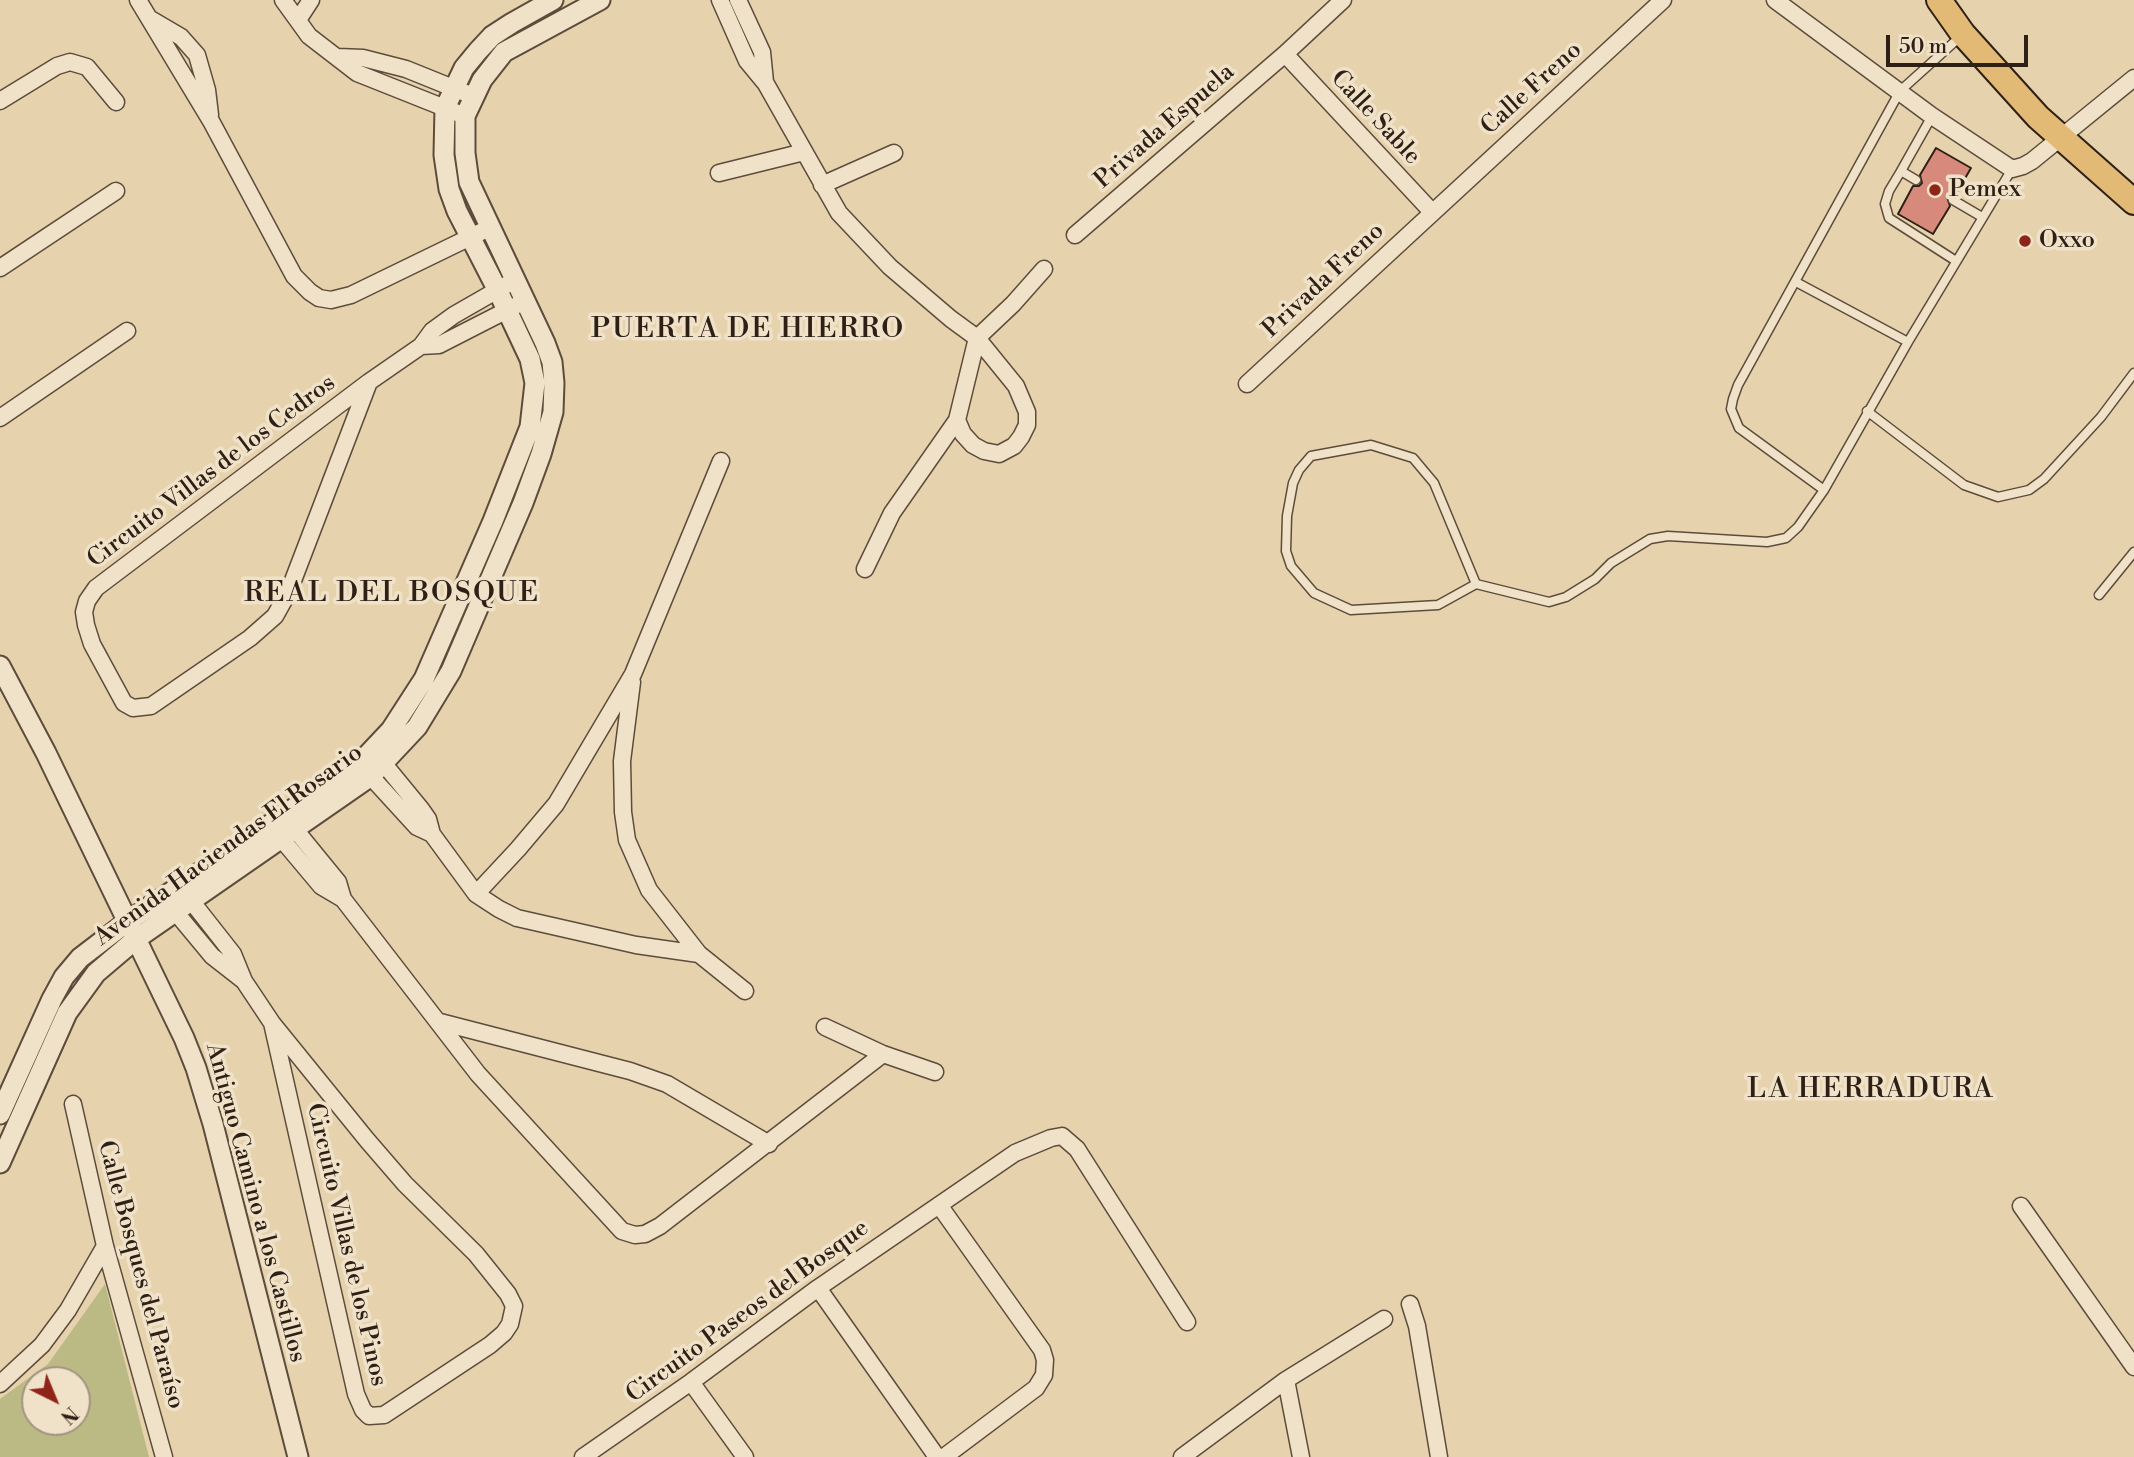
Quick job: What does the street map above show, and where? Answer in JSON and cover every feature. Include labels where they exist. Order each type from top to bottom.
[{"type":"main road","points":[[1939,0],[1963,34],[2038,117],[2067,133],[2134,202]]},
{"type":"street","points":[[138,0],[211,121],[294,276],[319,298],[331,300],[351,295],[489,228]]},
{"type":"street","points":[[284,0],[309,36],[357,73],[465,116]]},
{"type":"street","points":[[298,20],[311,0]]},
{"type":"street","name":"Avenida Haciendas El Rosario","points":[[0,1163],[56,1014],[64,977],[80,958],[132,930],[372,764],[418,727],[451,671],[523,503],[541,454],[552,412],[552,362],[525,301],[506,284],[469,237],[449,189],[444,155],[445,108],[471,60],[492,36],[553,0]]},
{"type":"street","name":"Avenida Haciendas El Rosario","points":[[372,764],[424,679],[494,521],[530,427],[535,383],[530,359],[507,311],[506,284],[489,228],[469,182],[465,153],[465,116],[473,96],[492,64],[504,52],[600,0]]},
{"type":"street","points":[[720,0],[747,61],[765,84],[839,213],[890,267],[977,338],[1016,386],[1027,412],[1027,425],[1014,446],[999,454],[973,445],[962,434],[957,419]]},
{"type":"street","points":[[738,0],[762,52],[765,84]]},
{"type":"street","name":"Privada Espuela","points":[[1075,235],[1285,54],[1343,0]]},
{"type":"street","name":"Calle Freno","points":[[1432,212],[1663,0]]},
{"type":"street","points":[[1775,0],[1932,116],[2012,169],[2032,161],[2134,78]]},
{"type":"street","name":"Calle Sable","points":[[1285,54],[1432,212]]},
{"type":"street","points":[[338,57],[377,61],[473,96]]},
{"type":"street","points":[[0,101],[57,66],[70,62],[87,67],[116,102]]},
{"type":"street","points":[[719,173],[804,152]]},
{"type":"street","points":[[822,185],[894,153]]},
{"type":"street","points":[[0,268],[116,191]]},
{"type":"street","name":"Privada Freno","points":[[1247,384],[1432,212]]},
{"type":"street","points":[[865,569],[892,513],[957,419],[977,338],[1013,304],[1044,269]]},
{"type":"street","name":"Circuito Villas de los Cedros","points":[[369,382],[289,591],[275,616],[250,638],[151,706],[133,708],[124,703],[92,644],[86,625],[84,612],[87,601],[96,588],[369,382],[421,346],[432,331],[506,284]]},
{"type":"street","name":"Circuito Villas de los Cedros","points":[[421,346],[439,345],[525,301]]},
{"type":"street","points":[[0,418],[127,331]]},
{"type":"street","points":[[475,894],[556,804],[633,674],[721,461]]},
{"type":"street","name":"Antiguo Camino a los Castillos","points":[[0,666],[46,753],[184,1038],[203,1092],[298,1457]]},
{"type":"street","points":[[633,674],[622,761],[623,812],[627,840],[649,890],[699,954],[745,991]]},
{"type":"street","points":[[372,764],[417,827],[432,834],[475,894],[517,918],[636,945],[699,954]]},
{"type":"street","points":[[283,828],[321,886],[343,899],[498,1097],[622,1231],[635,1235],[645,1234],[660,1226],[883,1054]]},
{"type":"street","name":"Circuito Villas de los Pinos","points":[[177,899],[233,954],[244,981],[272,1023],[405,1184],[476,1254],[508,1294],[514,1306],[510,1324],[490,1345],[384,1415],[369,1416],[363,1410],[356,1394],[272,1023]]},
{"type":"street","name":"Avenida Haciendas El Rosario","points":[[0,1114],[56,1014]]},
{"type":"street","points":[[440,1022],[630,1071],[667,1084],[769,1144]]},
{"type":"street","points":[[825,1027],[883,1054],[935,1072]]},
{"type":"street","name":"Calle Bosques del Paraíso","points":[[73,1104],[105,1246],[164,1457]]},
{"type":"street","name":"Circuito Paseos del Bosque","points":[[583,1457],[691,1382],[818,1288],[1015,1153],[1039,1142],[1062,1136],[1077,1149],[1187,1322]]},
{"type":"street","points":[[939,1205],[1042,1350],[1045,1360],[1044,1375],[1030,1393],[944,1457]]},
{"type":"street","points":[[2021,1206],[2134,1367]]},
{"type":"street","points":[[0,1384],[42,1345],[68,1310],[105,1246]]},
{"type":"street","points":[[818,1288],[937,1457]]},
{"type":"street","points":[[1410,1304],[1417,1326],[1439,1457]]},
{"type":"street","points":[[1182,1457],[1286,1380],[1384,1319]]},
{"type":"street","points":[[1286,1380],[1301,1457]]},
{"type":"street","points":[[691,1382],[745,1457]]},
{"type":"lane","points":[[1824,490],[1738,428],[1731,409],[1738,385],[1900,91],[1963,34]]},
{"type":"lane","points":[[1932,116],[1889,191],[1885,204],[1889,218],[1956,261]]},
{"type":"lane","points":[[1476,584],[1434,483],[1413,458],[1371,445],[1311,456],[1300,470],[1290,497],[1286,551],[1291,566],[1314,593],[1351,610],[1438,605],[1476,584],[1549,602],[1566,597],[1595,579],[1611,563],[1650,539],[1668,536],[1767,542],[1786,538],[1798,527],[1824,490],[1867,411],[2012,169]]},
{"type":"lane","points":[[1901,172],[1916,180]]},
{"type":"lane","points":[[1953,200],[1982,217]]},
{"type":"lane","points":[[1796,282],[1908,342]]},
{"type":"lane","points":[[1867,411],[1964,485],[1998,497],[2029,490],[2044,479],[2101,417],[2134,373]]},
{"type":"lane","points":[[2099,595],[2134,552]]},
{"type":"shaded area","points":[[105,1284],[149,1457],[0,1457],[0,1399],[21,1384],[21,1436],[91,1436],[91,1366],[45,1366]]},
{"type":"building","name":"Pemex","points":[[1936,148],[1971,168],[1956,194],[1947,197],[1950,206],[1933,234],[1898,214],[1913,186],[1922,183],[1920,175]]},
{"type":"place","name":"Pemex","points":[[1935,190]]},
{"type":"place","name":"Oxxo","points":[[2025,241]]},
{"type":"district","name":"PUERTA DE HIERRO","points":[[748,330]]},
{"type":"district","name":"REAL DEL BOSQUE","points":[[392,594]]},
{"type":"district","name":"LA HERRADURA","points":[[1871,1090]]}]
